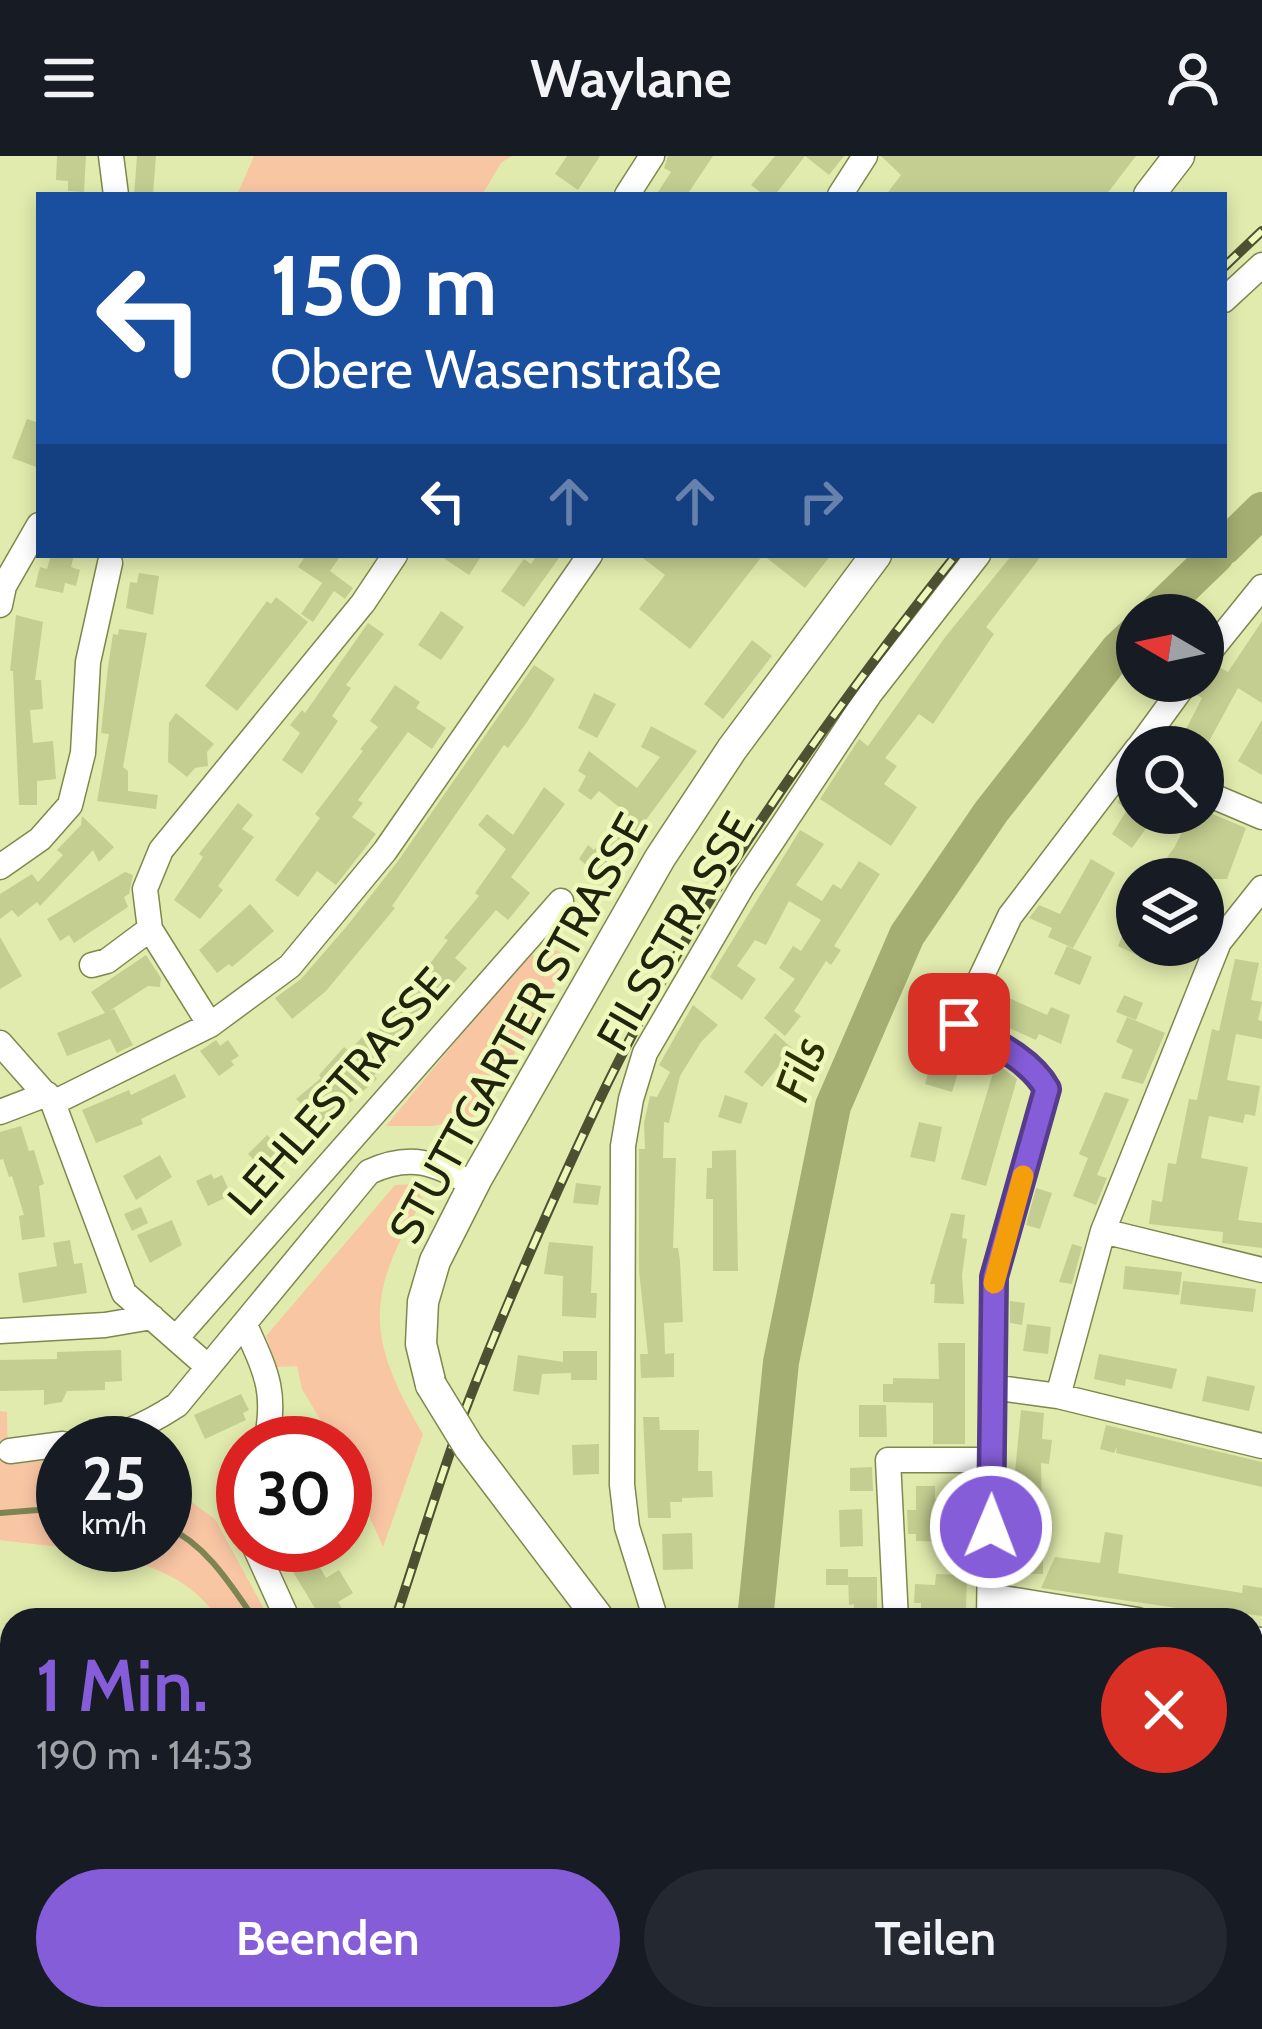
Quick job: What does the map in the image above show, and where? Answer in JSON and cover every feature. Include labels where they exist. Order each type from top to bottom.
[{"type":"main road","points":[[1151,192],[1179,156]]},
{"type":"main road","name":"STUTTGARTER STRASSE","points":[[591,1608],[469,1447],[431,1384],[421,1344],[423,1302],[435,1261],[471,1181],[660,858],[732,749],[873,558]]},
{"type":"street","points":[[111,156],[116,192]]},
{"type":"street","points":[[629,192],[652,156]]},
{"type":"street","points":[[843,192],[865,156]]},
{"type":"street","points":[[1227,297],[1262,265]]},
{"type":"street","points":[[0,605],[4,586],[36,530]]},
{"type":"street","points":[[210,1024],[150,929],[145,889],[161,850],[363,603],[393,558]]},
{"type":"street","points":[[0,1112],[50,1099],[210,1024],[290,966],[385,851],[588,558]]},
{"type":"street","name":"FILSSTRASSE","points":[[652,1608],[627,1527],[622,1485],[623,1146],[645,1053],[742,884],[869,695],[976,558]]},
{"type":"street","points":[[1,858],[40,839],[70,805],[83,753],[88,662],[110,563]]},
{"type":"street","points":[[1224,636],[1259,595]]},
{"type":"street","points":[[990,1608],[994,1277],[1047,1089],[1040,1075],[1021,1060],[959,1024],[1010,916],[1116,779]]},
{"type":"street","points":[[1224,801],[1262,817]]},
{"type":"street","points":[[1058,1396],[1103,1231],[1219,942],[1262,888]]},
{"type":"street","name":"LEHLESTRASSE","points":[[178,1336],[561,901]]},
{"type":"street","points":[[92,964],[107,961],[150,929]]},
{"type":"street","points":[[0,1043],[50,1099],[124,1293],[207,1366]]},
{"type":"street","name":"LEHLESTRASSE","points":[[160,1416],[177,1405],[369,1172],[394,1161],[417,1160],[471,1181]]},
{"type":"street","points":[[1103,1231],[1262,1270]]},
{"type":"street","points":[[0,1330],[152,1317]]},
{"type":"street","points":[[245,1325],[265,1369],[274,1404],[272,1416]]},
{"type":"street","points":[[992,1387],[1058,1396],[1262,1446]]},
{"type":"street","points":[[10,1451],[36,1448]]},
{"type":"street","points":[[895,1608],[888,1460],[992,1460]]},
{"type":"street","points":[[266,1572],[283,1608]]},
{"type":"shaded area","points":[[254,156],[512,156],[501,163],[484,192],[238,192]]},
{"type":"shaded area","points":[[556,950],[571,958],[471,1119],[433,1126],[386,1126],[529,952],[543,962]]},
{"type":"shaded area","points":[[413,1184],[423,1200],[391,1263],[380,1317],[391,1370],[423,1434],[383,1547],[372,1522],[372,1416],[318,1416],[302,1389],[297,1366],[277,1367],[266,1336],[395,1185]]},
{"type":"shaded area","points":[[0,1411],[7,1412],[8,1462],[36,1461],[36,1545],[0,1540]]},
{"type":"shaded area","points":[[192,1502],[216,1521],[216,1572],[244,1572],[263,1608],[209,1608],[160,1572],[192,1572]]},
{"type":"building","points":[[57,156],[86,156],[84,192],[68,191],[68,181],[56,180]]},
{"type":"building","points":[[137,156],[156,156],[153,192],[134,192]]},
{"type":"building","points":[[567,156],[600,156],[578,190],[555,174]]},
{"type":"building","points":[[668,156],[713,156],[689,192],[658,192],[671,172],[664,168]]},
{"type":"building","points":[[775,156],[805,156],[777,192],[760,192],[751,185]]},
{"type":"building","points":[[805,156],[844,156],[829,175]]},
{"type":"building","points":[[881,156],[1136,156],[1108,192],[888,192],[901,175]]},
{"type":"building","points":[[27,419],[36,422],[36,467],[12,458]]},
{"type":"building","points":[[50,558],[73,558],[71,567],[80,570],[76,586],[65,583],[63,593],[35,587],[40,567],[47,569]]},
{"type":"building","points":[[304,558],[339,558],[330,571],[353,588],[345,599],[334,591],[313,622],[301,614],[322,583],[298,567]]},
{"type":"building","points":[[444,558],[480,558],[469,575]]},
{"type":"building","points":[[535,558],[559,558],[524,607],[501,591],[524,559],[531,564]]},
{"type":"building","points":[[643,558],[761,558],[690,649],[639,609],[665,575]]},
{"type":"building","points":[[767,558],[829,558],[805,588]]},
{"type":"building","points":[[1010,558],[1040,558],[986,627],[994,634],[933,724],[919,714],[885,758],[897,766],[884,784],[917,807],[891,846],[820,799],[859,739],[868,746],[946,636]]},
{"type":"building","points":[[139,573],[159,576],[153,615],[126,608],[130,582],[137,583]]},
{"type":"building","points":[[276,597],[308,622],[237,711],[205,686],[267,601],[271,604]]},
{"type":"building","points":[[441,611],[464,627],[441,660],[418,645]]},
{"type":"building","points":[[16,615],[43,622],[35,680],[41,680],[43,709],[30,710],[33,743],[53,741],[56,779],[37,781],[37,805],[19,805],[10,671]]},
{"type":"building","points":[[1262,621],[1262,703],[1238,688],[1217,726],[1188,726],[1200,702],[1224,702],[1224,670],[1228,672]]},
{"type":"building","points":[[368,623],[384,634],[346,685],[351,688],[332,716],[338,721],[302,774],[282,760],[300,733],[290,725],[302,710],[305,713]]},
{"type":"building","points":[[119,629],[147,633],[123,767],[128,771],[128,791],[158,795],[156,809],[97,801],[109,734],[101,733],[108,667],[113,634],[118,635]]},
{"type":"building","points":[[752,640],[772,656],[723,719],[704,704]]},
{"type":"building","points":[[534,665],[555,679],[527,722],[508,748],[504,745],[392,906],[395,908],[326,991],[292,1019],[275,998],[301,979],[398,861]]},
{"type":"building","points":[[395,685],[420,702],[416,708],[446,728],[432,749],[408,732],[358,800],[363,803],[352,817],[376,834],[336,885],[317,871],[298,897],[275,880],[320,818],[315,814],[378,727],[370,721]]},
{"type":"building","points":[[594,693],[616,704],[597,738],[578,728]]},
{"type":"building","points":[[176,713],[214,744],[207,752],[208,766],[195,768],[187,777],[168,762],[169,723]]},
{"type":"building","points":[[1262,720],[1262,775],[1238,761]]},
{"type":"building","points":[[651,726],[697,751],[617,859],[612,855],[597,874],[579,859],[588,845],[594,850],[624,811],[599,791],[591,800],[578,791],[586,776],[578,771],[589,751],[637,788],[660,757],[641,747]]},
{"type":"building","points":[[544,787],[565,804],[511,877],[530,893],[508,920],[496,910],[455,958],[467,968],[419,1024],[413,1020],[383,1050],[390,1057],[374,1075],[377,1079],[323,1126],[296,1099],[321,1078],[344,1047],[349,1051],[365,1034],[370,1039],[400,1009],[397,1007],[448,940],[444,938],[479,896],[475,893],[506,849],[478,825],[487,814],[513,835]]},
{"type":"building","points":[[238,803],[253,815],[242,829],[254,837],[200,919],[174,900],[203,857],[199,854]]},
{"type":"building","points":[[82,816],[114,847],[99,862],[93,850],[40,906],[37,902],[18,917],[12,910],[0,919],[0,894],[32,874],[38,882],[63,855],[57,850],[81,825]]},
{"type":"building","points":[[1224,819],[1246,828],[1227,879],[1224,858],[1167,858],[1181,834],[1224,834]]},
{"type":"building","points":[[1116,828],[1116,834],[1142,834],[1132,848],[1112,834]]},
{"type":"building","points":[[800,830],[824,844],[796,885],[822,901],[833,884],[841,889],[859,861],[880,874],[834,946],[841,950],[831,965],[826,961],[794,1011],[801,1016],[785,1036],[764,1018],[795,979],[779,968],[793,946],[801,951],[821,920],[789,901],[766,945],[755,940],[737,966],[756,979],[742,1000],[710,977]]},
{"type":"building","points":[[1091,859],[1115,873],[1073,948],[1048,937],[1052,928],[1029,918],[1039,905],[1060,914]]},
{"type":"building","points":[[125,872],[133,875],[124,897],[128,907],[74,943],[69,935],[60,941],[47,919]]},
{"type":"building","points":[[250,904],[274,931],[232,967],[229,964],[217,973],[199,950]]},
{"type":"building","points":[[0,937],[22,976],[0,989]]},
{"type":"building","points":[[1067,946],[1092,957],[1080,985],[1054,974]]},
{"type":"building","points":[[146,955],[161,978],[160,987],[148,986],[109,1011],[114,1009],[133,1045],[117,1053],[110,1039],[67,1056],[57,1033],[105,1013],[91,992]]},
{"type":"building","points":[[1235,959],[1259,963],[1251,1000],[1262,1002],[1258,1020],[1262,1021],[1262,1039],[1236,1034],[1227,1080],[1260,1086],[1255,1116],[1245,1114],[1243,1123],[1209,1116],[1201,1158],[1248,1167],[1238,1220],[1262,1223],[1262,1248],[1222,1243],[1223,1232],[1149,1224],[1152,1200],[1162,1202],[1168,1163],[1176,1164],[1189,1099],[1197,1100],[1212,1029],[1219,1031]]},
{"type":"building","points":[[1000,994],[1047,1015],[1051,1007],[1070,1015],[1061,1044],[1039,1034],[1036,1040],[989,1019]]},
{"type":"building","points":[[1124,995],[1143,1003],[1136,1020],[1116,1012]]},
{"type":"building","points":[[693,1005],[718,1025],[680,1076],[669,1123],[664,1122],[663,1158],[676,1158],[673,1248],[678,1248],[680,1261],[683,1322],[664,1323],[665,1354],[674,1353],[674,1377],[641,1378],[640,1354],[648,1354],[639,1271],[639,1149],[645,1149],[650,1096],[657,1097],[670,1072],[659,1065]]},
{"type":"building","points":[[1127,1017],[1165,1033],[1143,1084],[1121,1078],[1133,1050],[1116,1042]]},
{"type":"building","points":[[775,1033],[793,1049],[762,1087],[744,1072]]},
{"type":"building","points":[[216,1040],[220,1046],[228,1040],[239,1056],[219,1076],[200,1051]]},
{"type":"building","points":[[935,1048],[963,1056],[952,1092],[925,1084]]},
{"type":"building","points":[[996,1063],[1017,1079],[986,1186],[961,1179]]},
{"type":"building","points":[[175,1074],[186,1097],[141,1119],[143,1124],[96,1143],[82,1110],[129,1090],[131,1095]]},
{"type":"building","points":[[1105,1092],[1129,1099],[1097,1175],[1107,1178],[1096,1205],[1073,1196],[1088,1158],[1079,1154]]},
{"type":"building","points":[[725,1095],[748,1103],[741,1124],[718,1117]]},
{"type":"building","points":[[919,1122],[942,1127],[935,1162],[910,1157]]},
{"type":"building","points":[[21,1126],[44,1184],[39,1186],[45,1237],[22,1240],[19,1216],[24,1215],[12,1176],[0,1160],[0,1132]]},
{"type":"building","points":[[267,1135],[290,1158],[270,1177],[248,1154]]},
{"type":"building","points":[[736,1150],[738,1271],[713,1271],[713,1199],[706,1199],[707,1168],[712,1168],[712,1151]]},
{"type":"building","points":[[160,1155],[172,1177],[136,1200],[123,1176]]},
{"type":"building","points":[[211,1174],[214,1179],[222,1175],[231,1195],[208,1206],[196,1181]]},
{"type":"building","points":[[576,1183],[601,1186],[598,1205],[573,1203]]},
{"type":"building","points":[[1036,1188],[1052,1193],[1040,1229],[1026,1225]]},
{"type":"building","points":[[141,1207],[148,1223],[132,1231],[124,1214]]},
{"type":"building","points":[[951,1213],[965,1215],[964,1304],[934,1303],[935,1284],[930,1284]]},
{"type":"building","points":[[172,1220],[182,1245],[150,1263],[137,1235]]},
{"type":"building","points":[[70,1240],[74,1264],[82,1263],[87,1293],[23,1303],[18,1273],[57,1266],[53,1243]]},
{"type":"building","points":[[549,1242],[593,1246],[591,1293],[597,1293],[596,1318],[562,1316],[563,1276],[544,1274]]},
{"type":"building","points":[[1072,1244],[1082,1247],[1072,1284],[1059,1282]]},
{"type":"building","points":[[1125,1266],[1182,1272],[1179,1295],[1123,1289]]},
{"type":"building","points":[[1183,1281],[1256,1289],[1253,1312],[1180,1304]]},
{"type":"building","points":[[1010,1301],[1025,1303],[1022,1325],[1010,1323]]},
{"type":"building","points":[[1027,1324],[1051,1327],[1048,1354],[1023,1351]]},
{"type":"building","points":[[938,1343],[965,1343],[965,1444],[933,1444],[933,1403],[883,1402],[883,1384],[893,1384],[893,1378],[939,1379]]},
{"type":"building","points":[[121,1350],[122,1381],[105,1382],[105,1390],[67,1391],[62,1402],[44,1405],[44,1390],[0,1391],[0,1360],[57,1359],[57,1352]]},
{"type":"building","points":[[563,1351],[597,1351],[597,1380],[571,1380],[571,1373],[542,1374],[539,1395],[513,1391],[518,1355],[563,1362]]},
{"type":"building","points":[[1099,1354],[1177,1369],[1172,1389],[1126,1379],[1125,1386],[1094,1379]]},
{"type":"building","points":[[1207,1376],[1255,1386],[1249,1411],[1202,1401]]},
{"type":"building","points":[[241,1394],[249,1410],[244,1416],[216,1416],[216,1434],[205,1439],[194,1415]]},
{"type":"building","points":[[859,1405],[886,1405],[887,1437],[859,1437]]},
{"type":"building","points":[[1021,1410],[1044,1413],[1042,1439],[1052,1440],[1049,1464],[1041,1463],[1042,1511],[1027,1512],[1027,1545],[1043,1546],[1043,1574],[1010,1573],[1010,1472],[1015,1472]]},
{"type":"building","points":[[643,1417],[659,1417],[660,1430],[699,1430],[698,1471],[712,1471],[713,1497],[682,1498],[682,1502],[670,1502],[671,1518],[648,1518]]},
{"type":"building","points":[[1106,1425],[1262,1462],[1262,1487],[1116,1453],[1117,1447],[1114,1453],[1100,1449]]},
{"type":"building","points":[[599,1444],[599,1474],[573,1475],[572,1445]]},
{"type":"building","points":[[872,1467],[873,1491],[850,1491],[850,1468]]},
{"type":"building","points":[[916,1486],[935,1486],[935,1499],[954,1499],[953,1542],[916,1541],[916,1534],[908,1534],[907,1510],[916,1510]]},
{"type":"building","points":[[862,1509],[863,1546],[840,1547],[839,1510]]},
{"type":"building","points":[[1105,1532],[1123,1535],[1118,1573],[1242,1593],[1243,1585],[1262,1588],[1262,1608],[1177,1608],[1041,1588],[1055,1557],[1100,1563]]},
{"type":"building","points":[[692,1533],[693,1569],[663,1570],[662,1534]]},
{"type":"building","points":[[826,1569],[848,1569],[848,1585],[826,1585]]},
{"type":"building","points":[[293,1572],[323,1572],[326,1578],[340,1572],[353,1593],[338,1602],[342,1608],[315,1608]]},
{"type":"building","points":[[936,1574],[967,1575],[966,1608],[921,1608],[921,1603],[914,1603],[915,1584],[935,1585]]},
{"type":"building","points":[[848,1577],[877,1577],[877,1608],[849,1605]]},
{"type":"waterway","name":"Fils","points":[[1227,544],[1262,510]]},
{"type":"waterway","name":"Fils","points":[[1176,594],[1213,558]]},
{"type":"waterway","name":"Fils","points":[[756,1608],[781,1362],[833,1106],[907,935],[991,812],[1116,653]]},
{"type":"waterway","points":[[0,1513],[36,1510]]},
{"type":"waterway","points":[[192,1542],[247,1608]]},
{"type":"railway","points":[[1227,264],[1262,231]]},
{"type":"railway","points":[[399,1608],[495,1335],[634,1031],[762,819],[954,558]]},
{"type":"slow traffic","points":[[994,1283],[1023,1176]]},
{"type":"route","points":[[959,1024],[1021,1060],[1040,1075],[1047,1089],[994,1277],[991,1527]]}]
